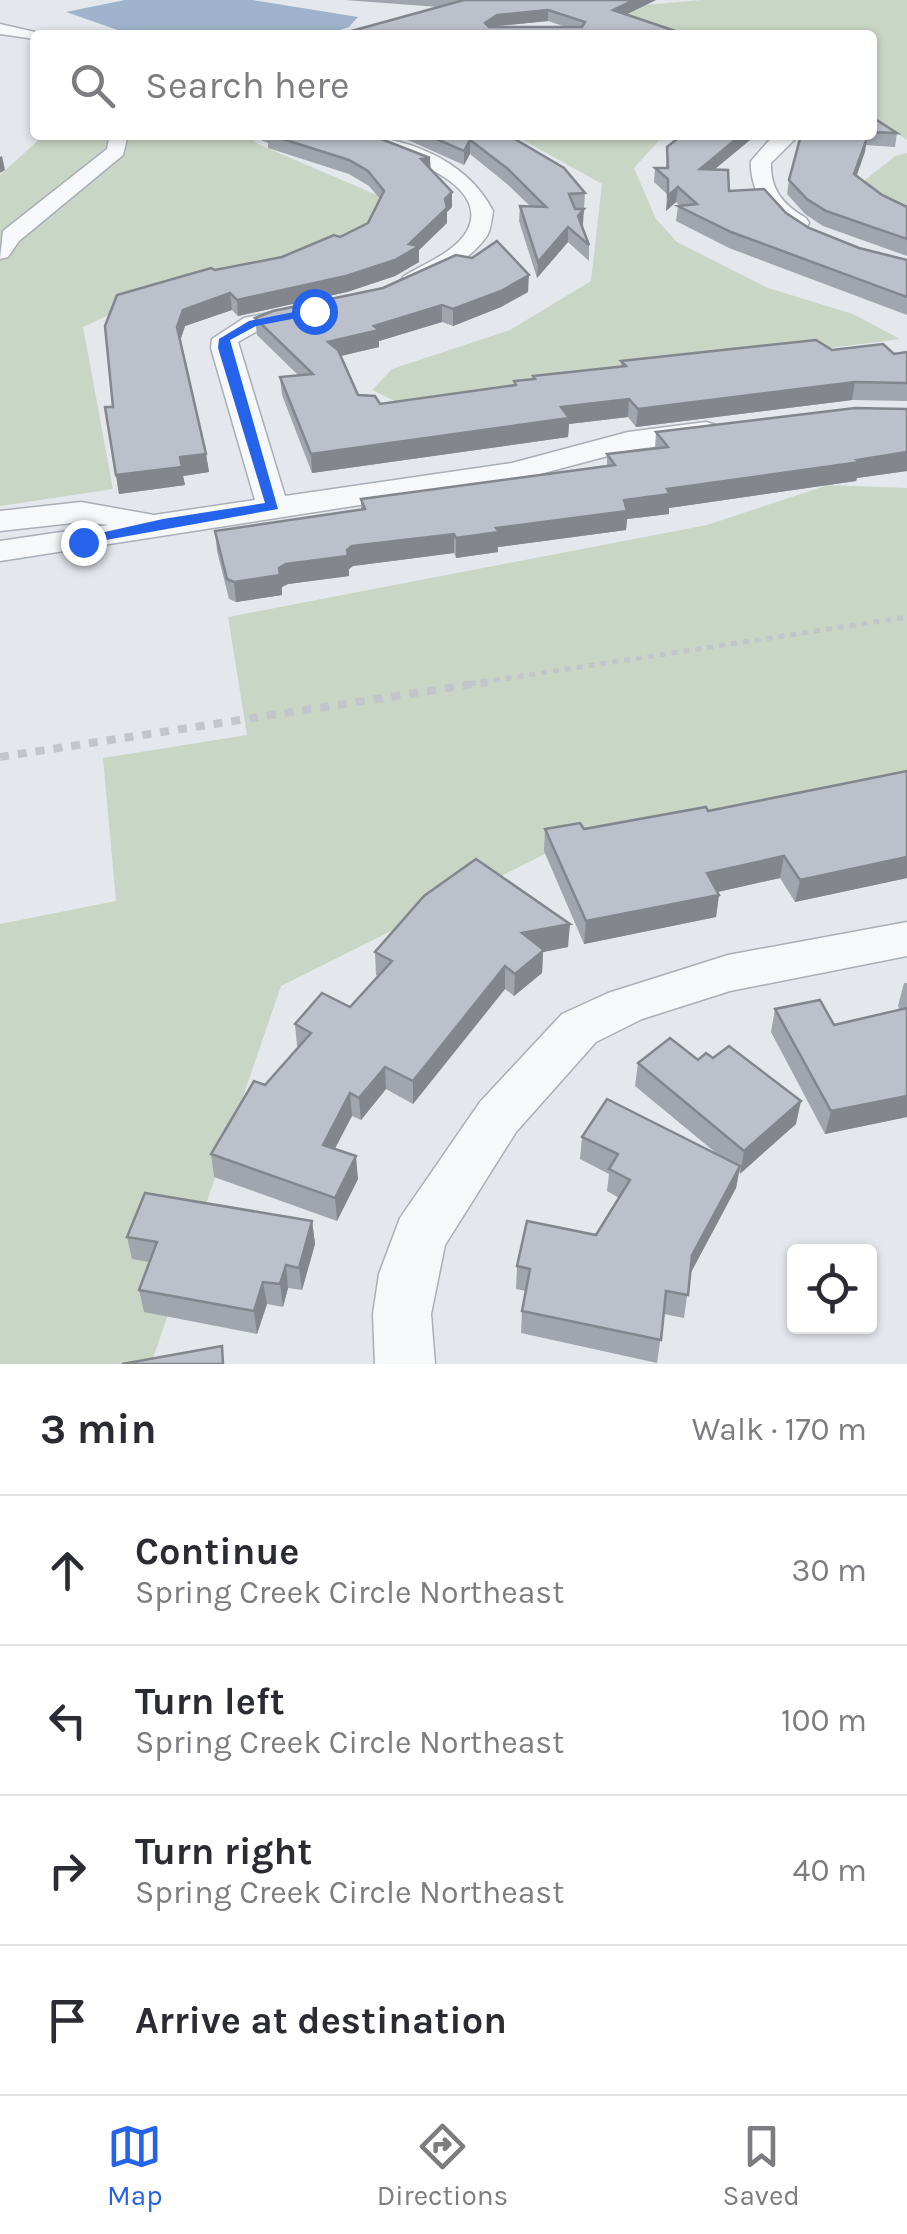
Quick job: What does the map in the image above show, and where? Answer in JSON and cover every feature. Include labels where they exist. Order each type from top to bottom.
[{"type":"street","points":[[0,29],[30,34]]},
{"type":"street","points":[[0,252],[11,236],[116,150],[119,140]]},
{"type":"street","points":[[374,140],[440,164],[466,180],[480,204],[475,236],[436,268],[395,289]]},
{"type":"street","points":[[785,140],[761,161],[762,184],[772,204],[790,220],[814,232]]},
{"type":"street","points":[[273,506],[224,339],[252,323],[334,307]]},
{"type":"street","points":[[0,522],[83,542],[163,523],[514,472],[628,441],[740,427]]},
{"type":"street","points":[[0,551],[44,531]]},
{"type":"street","points":[[404,1364],[402,1314],[408,1274],[420,1236],[498,1118],[580,1028],[625,1006],[728,973],[907,939]]},
{"type":"path","points":[[0,757],[907,616]]},
{"type":"green space","points":[[702,0],[907,0],[907,140],[877,120],[877,30],[655,30],[596,9]]},
{"type":"green space","points":[[38,140],[253,140],[386,199],[385,231],[135,303],[83,327],[113,489],[0,506],[0,175]]},
{"type":"green space","points":[[523,140],[659,140],[634,168],[656,219],[677,242],[768,288],[853,314],[900,339],[399,403],[372,390],[392,369],[510,330],[591,281],[602,184]]},
{"type":"green space","points":[[907,153],[907,210],[859,185],[895,156]]},
{"type":"green space","points":[[828,485],[907,488],[907,791],[605,824],[281,986],[151,1364],[0,1364],[0,924],[116,901],[103,758],[247,735],[228,617],[707,525]]},
{"type":"water","points":[[125,0],[253,0],[358,17],[340,30],[118,30],[66,12]]},
{"type":"building","points":[[464,0],[634,0],[613,10],[672,30],[355,30]],"holes":[[[548,10],[585,22],[582,27],[489,27],[485,23],[497,15]]]},
{"type":"building","points":[[877,120],[897,133],[877,132]]},
{"type":"building","points":[[286,140],[384,140],[430,158],[421,159],[452,192],[445,199],[447,208],[409,244],[419,246],[395,260],[346,276],[237,300],[230,293],[183,310],[177,327],[206,454],[180,457],[182,467],[116,475],[105,407],[113,407],[105,326],[117,295],[211,268],[282,257],[368,223],[384,191],[368,171],[349,160]]},
{"type":"building","points":[[439,140],[470,140],[464,151]]},
{"type":"building","points":[[470,140],[516,140],[564,168],[585,193],[569,194],[575,209],[584,209],[578,216],[589,245],[568,227],[538,262],[520,206],[546,207],[508,169]]},
{"type":"building","points":[[676,140],[735,140],[700,169],[728,170],[729,191],[764,189],[786,213],[809,228],[859,248],[907,260],[907,297],[731,232],[678,206],[697,204],[678,187],[668,196],[668,179],[655,168],[668,168],[667,147]]},
{"type":"building","points":[[800,140],[866,140],[854,174],[882,195],[907,207],[907,239],[826,211],[807,199],[789,180]]},
{"type":"building","points":[[497,241],[529,275],[501,291],[453,309],[442,305],[374,326],[379,330],[328,342],[338,350],[358,395],[375,396],[380,404],[516,385],[514,381],[535,379],[533,376],[626,366],[621,361],[816,340],[832,350],[883,344],[894,354],[907,352],[907,383],[855,382],[638,409],[629,399],[561,407],[569,418],[311,454],[280,377],[313,374],[255,318],[383,288],[456,255],[472,258]]},
{"type":"building","points":[[855,408],[907,409],[907,452],[667,489],[670,494],[624,500],[627,511],[496,528],[499,532],[456,538],[454,534],[352,546],[347,550],[348,556],[286,564],[279,568],[280,575],[234,582],[227,579],[215,531],[365,509],[361,499],[615,465],[607,454],[668,447],[656,432]]},
{"type":"building","points":[[907,771],[907,857],[800,880],[784,856],[707,873],[719,895],[586,921],[545,829],[580,823],[584,829],[706,807],[708,811]]},
{"type":"building","points":[[476,859],[570,924],[522,933],[544,950],[515,974],[505,966],[413,1081],[385,1067],[359,1098],[350,1093],[323,1145],[356,1156],[335,1198],[211,1154],[254,1081],[265,1085],[311,1033],[295,1024],[322,993],[350,1007],[392,961],[375,952],[424,896]]},
{"type":"building","points":[[820,1000],[834,1025],[907,1008],[907,1096],[831,1111],[775,1009]]},
{"type":"building","points":[[670,1038],[698,1060],[706,1053],[713,1058],[729,1046],[801,1101],[744,1151],[638,1063]]},
{"type":"building","points":[[607,1099],[740,1166],[692,1255],[688,1295],[666,1291],[661,1340],[522,1311],[530,1269],[517,1266],[527,1221],[596,1235],[630,1180],[609,1169],[618,1154],[582,1137]]},
{"type":"building","points":[[145,1193],[312,1221],[299,1268],[286,1265],[280,1284],[263,1282],[254,1311],[139,1290],[157,1242],[127,1237]]},
{"type":"building","points":[[222,1346],[223,1364],[122,1364]]},
{"type":"route","points":[[83,542],[163,523],[273,506],[224,339],[252,323],[314,311]]}]
